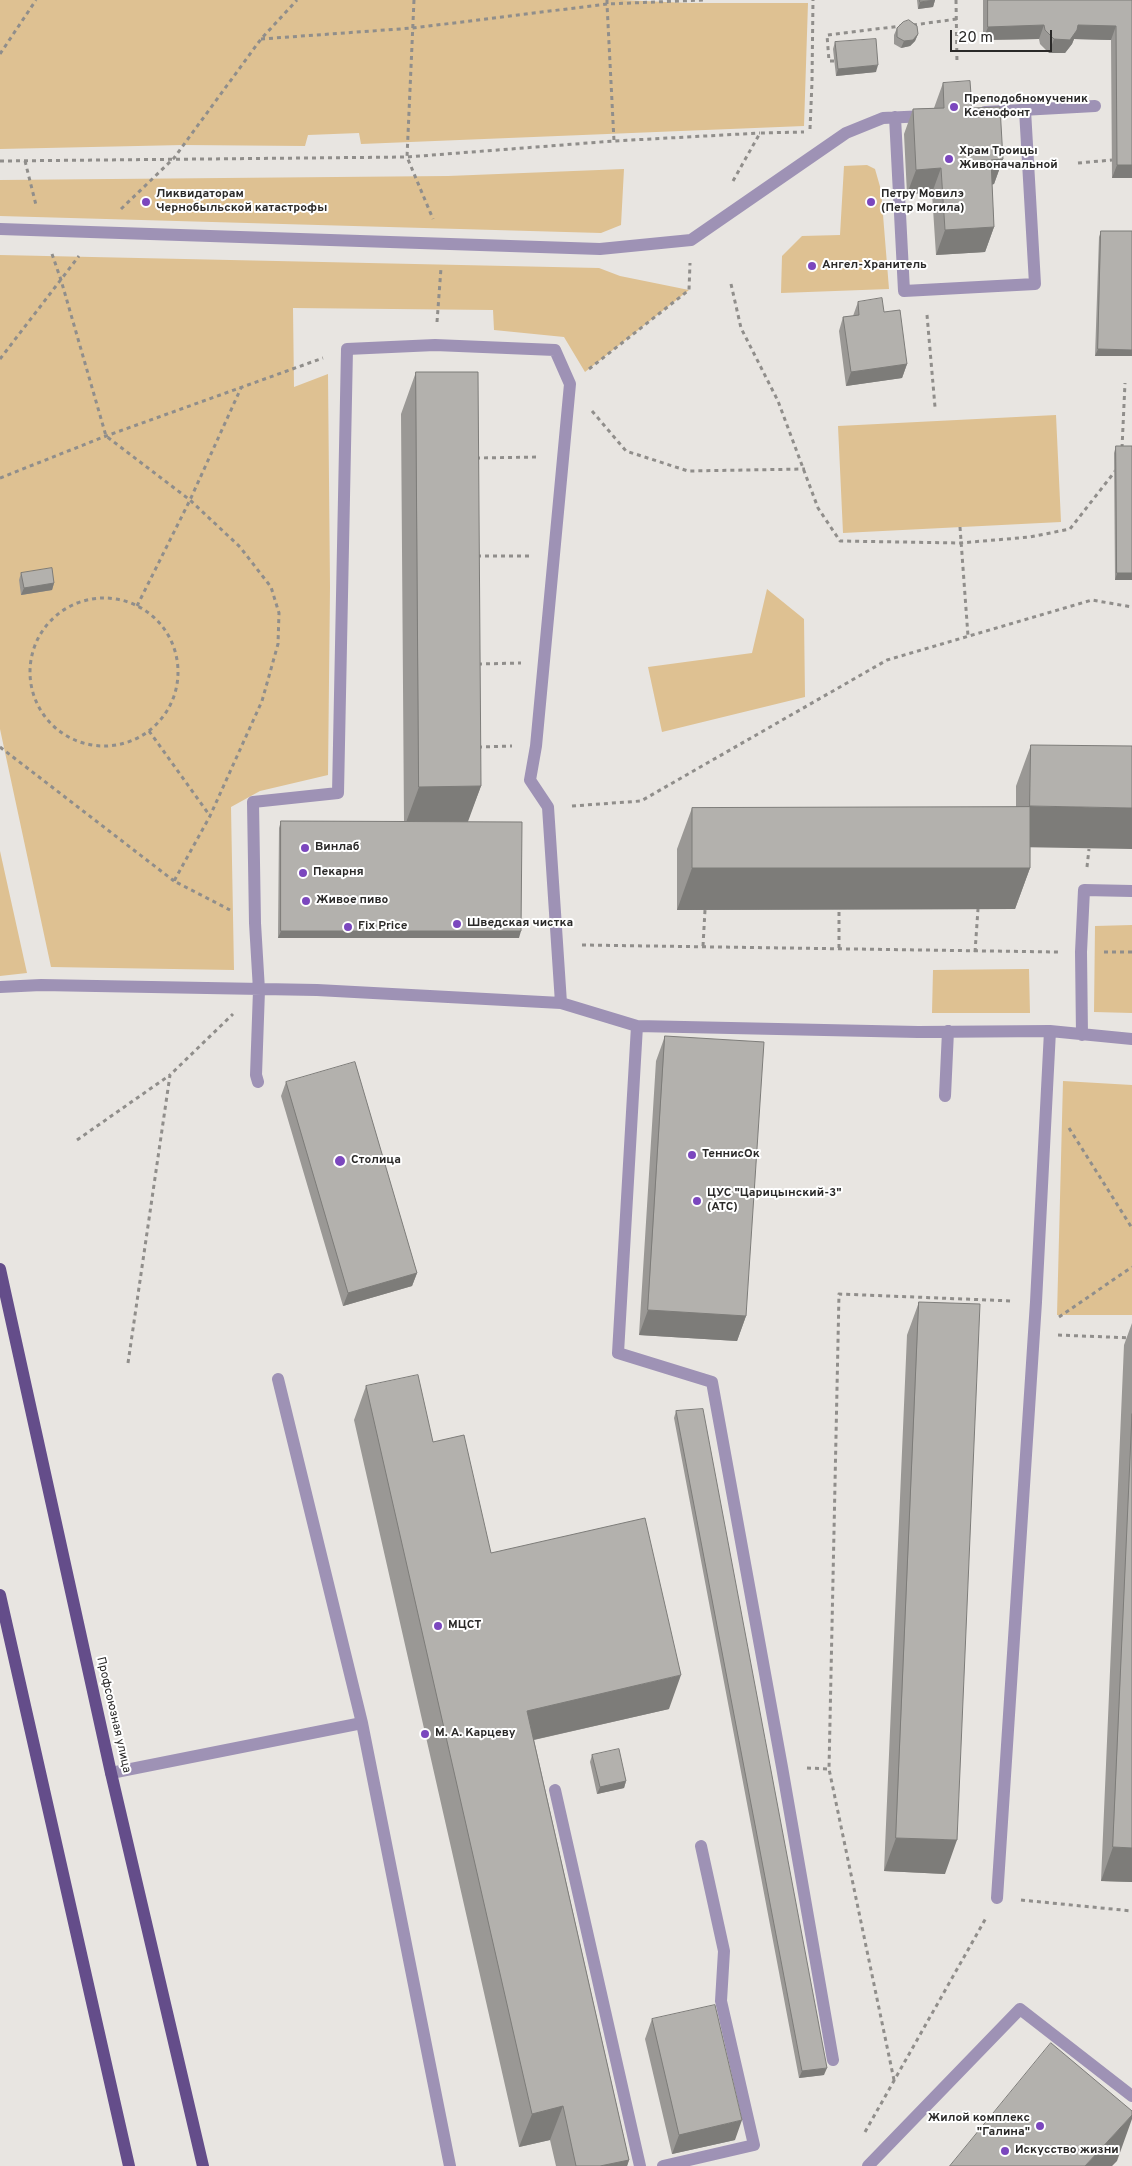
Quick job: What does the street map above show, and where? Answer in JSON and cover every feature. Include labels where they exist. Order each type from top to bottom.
[{"type":"main road","name":"Профсоюзная улица","points":[[0,1269],[111,1773],[204,2166]]},
{"type":"main road","points":[[0,1595],[129,2166]]},
{"type":"lane","points":[[969,113],[1095,106]]},
{"type":"lane","points":[[895,117],[904,291],[1007,286],[1035,284],[1025,110]]},
{"type":"lane","points":[[0,229],[600,249],[691,240],[846,133],[883,118],[941,115]]},
{"type":"lane","points":[[258,1082],[256,1075],[259,990],[255,923],[253,802],[338,793],[347,349],[435,345],[555,350],[570,384],[536,746],[530,780],[548,807],[561,1003]]},
{"type":"lane","points":[[1082,1035],[1081,952],[1084,890],[1132,891]]},
{"type":"lane","points":[[0,988],[41,985],[317,990],[561,1003],[637,1026],[1050,1031],[1132,1040]]},
{"type":"lane","points":[[637,1026],[618,1353],[712,1382],[833,2060]]},
{"type":"lane","points":[[945,1096],[948,1031]]},
{"type":"lane","points":[[997,1898],[1034,1335],[1050,1031]]},
{"type":"lane","points":[[278,1379],[362,1723],[450,2166]]},
{"type":"lane","points":[[111,1773],[362,1723]]},
{"type":"lane","points":[[555,1790],[640,2166]]},
{"type":"lane","points":[[663,2166],[754,2145],[721,2001],[724,1951],[700,1846]]},
{"type":"lane","points":[[868,2166],[1020,2009],[1132,2096]]},
{"type":"path","points":[[0,54],[36,0]]},
{"type":"path","points":[[0,359],[96,232],[174,158],[260,39],[296,0]]},
{"type":"path","points":[[414,0],[407,157],[443,244],[435,345]]},
{"type":"path","points":[[260,39],[413,28],[607,2],[704,0]]},
{"type":"path","points":[[0,161],[407,157],[614,141],[810,132],[813,0]]},
{"type":"path","points":[[956,0],[957,64]]},
{"type":"path","points":[[607,2],[614,141]]},
{"type":"path","points":[[834,61],[829,61],[827,35],[957,19]]},
{"type":"path","points":[[728,187],[760,133]]},
{"type":"path","points":[[1078,163],[1112,160]]},
{"type":"path","points":[[691,240],[689,290],[570,384],[626,451],[688,471],[804,470]]},
{"type":"path","points":[[61,280],[106,436],[190,500],[240,547],[271,587],[278,613],[278,644],[262,701],[210,816],[174,881]]},
{"type":"path","points":[[731,284],[741,328],[778,401],[818,508],[840,541],[960,542],[1030,537],[1070,528],[1122,463]]},
{"type":"path","points":[[927,315],[935,407]]},
{"type":"path","points":[[0,478],[106,436],[347,349]]},
{"type":"path","points":[[1122,453],[1124,383]]},
{"type":"path","points":[[137,606],[190,500],[242,387]]},
{"type":"path","points":[[472,458],[563,457]]},
{"type":"path","points":[[960,527],[968,636]]},
{"type":"path","points":[[474,556],[554,556]]},
{"type":"path","points":[[93,598],[123,600],[137,606],[161,624],[172,643],[178,665],[175,695],[169,708],[150,731],[122,744],[107,746],[78,742],[52,726],[35,701],[31,687],[31,657],[43,629],[53,618],[78,602],[93,598]]},
{"type":"path","points":[[548,807],[641,801],[887,660],[1092,600],[1132,607]]},
{"type":"path","points":[[474,664],[543,663]]},
{"type":"path","points":[[150,731],[210,816]]},
{"type":"path","points":[[474,747],[536,746]]},
{"type":"path","points":[[0,747],[174,881],[255,923]]},
{"type":"path","points":[[703,946],[705,910]]},
{"type":"path","points":[[839,910],[839,948]]},
{"type":"path","points":[[975,952],[978,910]]},
{"type":"path","points":[[556,944],[975,952],[1027,951]]},
{"type":"path","points":[[78,1140],[170,1075],[259,990]]},
{"type":"path","points":[[128,1363],[170,1075]]},
{"type":"path","points":[[1069,1127],[1132,1228]]},
{"type":"path","points":[[1034,1335],[1132,1267]]},
{"type":"path","points":[[894,2080],[829,1769],[839,1294],[1036,1302]]},
{"type":"path","points":[[1034,1335],[1132,1338]]},
{"type":"path","points":[[860,2140],[997,1898],[1132,1910]]},
{"type":"shaded area","points":[[0,0],[622,0],[688,3],[808,3],[804,126],[361,144],[359,133],[308,135],[305,146],[183,145],[0,149]]},
{"type":"shaded area","points":[[867,165],[875,169],[881,190],[889,289],[781,293],[782,256],[802,236],[840,235],[844,166]]},
{"type":"shaded area","points":[[624,169],[621,225],[601,233],[0,216],[0,180],[448,176]]},
{"type":"shaded area","points":[[0,255],[599,268],[620,276],[689,290],[585,372],[564,337],[494,330],[493,310],[293,308],[294,387],[328,374],[330,587],[328,775],[260,791],[231,807],[234,970],[51,967],[0,729]]},
{"type":"shaded area","points":[[1056,415],[1061,522],[843,533],[838,426]]},
{"type":"shaded area","points":[[767,589],[804,619],[805,697],[662,732],[648,667],[752,653]]},
{"type":"shaded area","points":[[0,851],[27,973],[0,976]]},
{"type":"shaded area","points":[[1132,925],[1132,1013],[1094,1012],[1095,926]]},
{"type":"shaded area","points":[[1029,969],[1030,1013],[932,1013],[933,970]]},
{"type":"shaded area","points":[[1063,1081],[1132,1085],[1132,1315],[1057,1315]]},
{"type":"building","points":[[988,0],[1132,0],[1132,165],[1117,165],[1116,26],[1078,25],[1070,40],[1054,39],[1045,30],[1044,25],[988,27]]},
{"type":"building","points":[[909,20],[917,26],[918,34],[913,40],[904,41],[897,37],[897,28],[903,22]]},
{"type":"building","points":[[876,39],[878,65],[838,69],[835,42]]},
{"type":"building","name":"Храм Троицы Живоначальной","points":[[970,81],[972,108],[1000,107],[1003,159],[991,160],[994,227],[945,230],[941,168],[916,170],[913,109],[944,108],[943,83]]},
{"type":"building","points":[[1101,231],[1132,231],[1132,350],[1098,349]]},
{"type":"building","points":[[882,298],[884,312],[900,310],[907,364],[851,372],[843,317],[859,315],[858,302]]},
{"type":"building","points":[[416,372],[478,372],[481,786],[419,787]]},
{"type":"building","points":[[1116,446],[1132,446],[1132,573],[1117,573]]},
{"type":"building","points":[[52,568],[54,583],[24,588],[21,573]]},
{"type":"building","points":[[1031,745],[1132,746],[1132,808],[1030,806]]},
{"type":"building","points":[[1030,807],[1030,868],[692,868],[692,808]]},
{"type":"building","points":[[281,821],[522,822],[521,931],[281,931]]},
{"type":"building","name":"ЦУС \"Царицынский-3\" (АТС)","points":[[665,1036],[764,1042],[746,1316],[648,1310]]},
{"type":"building","points":[[355,1062],[417,1273],[348,1293],[286,1082]]},
{"type":"building","points":[[919,1302],[980,1304],[957,1840],[896,1838]]},
{"type":"building","points":[[418,1375],[433,1442],[464,1435],[491,1553],[645,1518],[681,1675],[527,1711],[629,2160],[600,2166],[576,2166],[563,2106],[532,2114],[366,1386]]},
{"type":"building","points":[[703,1409],[827,2068],[802,2071],[676,1411]]},
{"type":"building","points":[[1132,1414],[1132,1848],[1113,1847]]},
{"type":"building","points":[[619,1749],[626,1781],[600,1787],[592,1755]]},
{"type":"building","points":[[715,2005],[742,2120],[679,2135],[652,2019]]},
{"type":"building","points":[[1051,2043],[1132,2111],[1132,2115],[1085,2166],[950,2166]]},
{"type":"place","name":"Преподобномученик Ксенофонт","points":[[954,107]]},
{"type":"place","name":"Храм Троицы Живоначальной","points":[[949,159]]},
{"type":"place","name":"Ликвидаторам Чернобыльской катастрофы","points":[[146,202]]},
{"type":"place","name":"Петру Мовилэ (Петр Могила)","points":[[871,202]]},
{"type":"place","name":"Ангел-Хранитель","points":[[812,266]]},
{"type":"place","name":"Винлаб","points":[[305,848]]},
{"type":"place","name":"Пекарня","points":[[303,873]]},
{"type":"place","name":"Живое пиво","points":[[306,901]]},
{"type":"place","name":"Шведская чистка","points":[[457,924]]},
{"type":"place","name":"Fix Price","points":[[348,927]]},
{"type":"place","name":"ТеннисОк","points":[[692,1155]]},
{"type":"place","name":"Столица","points":[[340,1161]]},
{"type":"place","name":"ЦУС \"Царицынский-3\" (АТС)","points":[[697,1201]]},
{"type":"place","name":"МЦСТ","points":[[438,1626]]},
{"type":"place","name":"М. А. Карцеву","points":[[425,1734]]},
{"type":"place","name":"Жилой комплекс \"Галина\"","points":[[1040,2126]]},
{"type":"place","name":"Искусство жизни","points":[[1005,2151]]}]
